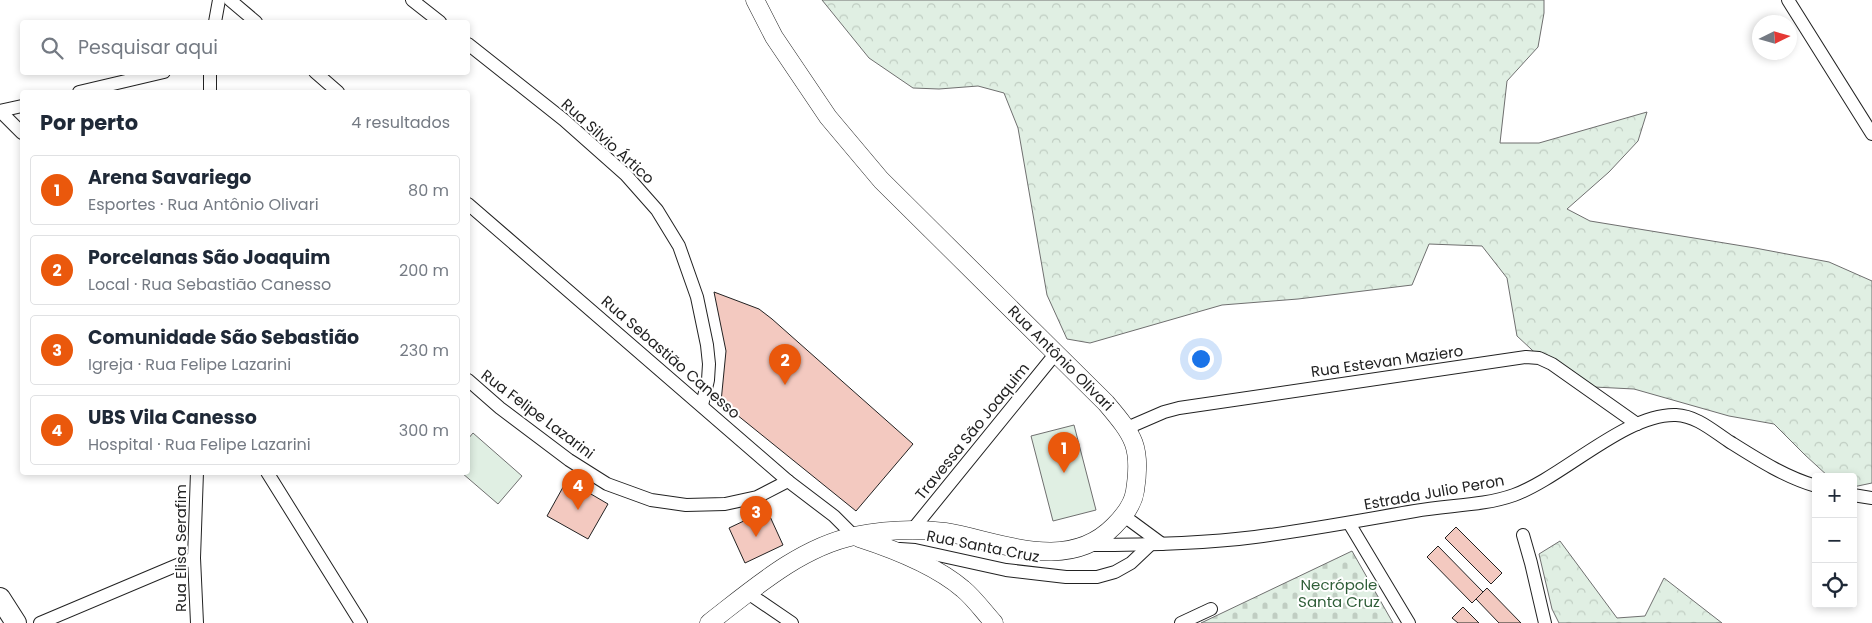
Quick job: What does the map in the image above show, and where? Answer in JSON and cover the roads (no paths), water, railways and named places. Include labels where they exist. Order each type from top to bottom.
[{"type":"main road","points":[[0,598],[16,623]]},
{"type":"street","points":[[215,20],[220,0]]},
{"type":"street","points":[[230,0],[254,20]]},
{"type":"street","points":[[412,0],[437,20]]},
{"type":"street","name":"Rua Antônio Olivari","points":[[710,623],[796,559],[820,547],[854,536],[914,529],[945,532],[1033,551],[1060,552],[1088,545],[1110,530],[1124,516],[1134,495],[1138,469],[1134,443],[1127,428],[1106,403],[882,180],[828,116],[774,37],[755,0]]},
{"type":"street","points":[[1788,0],[1872,134]]},
{"type":"street","name":"Rua Silvio Ártico","points":[[470,46],[584,138],[626,175],[657,210],[679,246],[697,297],[709,364],[708,380],[702,404]]},
{"type":"street","points":[[88,90],[151,75]]},
{"type":"street","points":[[210,75],[210,90]]},
{"type":"street","points":[[318,75],[336,90]]},
{"type":"street","points":[[0,111],[20,106]]},
{"type":"street","points":[[0,111],[20,131]]},
{"type":"street","name":"Rua Sebastião Canesso","points":[[470,206],[788,480],[834,516],[854,536]]},
{"type":"street","name":"Travessa São Joaquim","points":[[914,529],[1056,353]]},
{"type":"street","name":"Rua Estevan Maziero","points":[[1127,428],[1164,412],[1179,408],[1526,357],[1538,358],[1552,364],[1636,424]]},
{"type":"street","name":"Rua Felipe Lazarini","points":[[470,382],[500,408],[568,460],[607,484],[651,500],[686,505],[725,504],[757,498],[788,480]]},
{"type":"street","name":"Estrada Julio Peron","points":[[1088,545],[1156,544],[1254,537],[1469,504],[1513,495],[1537,485],[1636,424],[1663,415],[1678,415],[1696,419],[1771,467],[1812,485]]},
{"type":"street","name":"Rua Elisa Serafim","points":[[197,475],[194,558],[197,623]]},
{"type":"street","points":[[269,475],[361,623]]},
{"type":"street","points":[[1857,496],[1872,498]]},
{"type":"street","points":[[1124,516],[1156,544]]},
{"type":"street","points":[[1349,523],[1409,623]]},
{"type":"street","points":[[1523,535],[1532,563],[1545,623]]},
{"type":"street","points":[[854,536],[890,548],[942,574],[964,589],[994,623]]},
{"type":"street","name":"Rua Santa Cruz","points":[[890,548],[915,550],[1006,570],[1066,577],[1097,577],[1115,572],[1131,563],[1156,544]]},
{"type":"street","points":[[40,623],[194,558]]},
{"type":"street","points":[[748,593],[792,623]]},
{"type":"street","points":[[1181,623],[1211,609]]},
{"type":"place","name":"Porcelanas São Joaquim","points":[[785,385]]},
{"type":"place","name":"Arena Savariego","points":[[1064,473]]},
{"type":"place","name":"UBS Vila Canesso","points":[[578,510]]},
{"type":"place","name":"Comunidade São Sebastião","points":[[756,537]]},
{"type":"park label","name":"Necrópole Santa Cruz","points":[[1339,592]]}]
